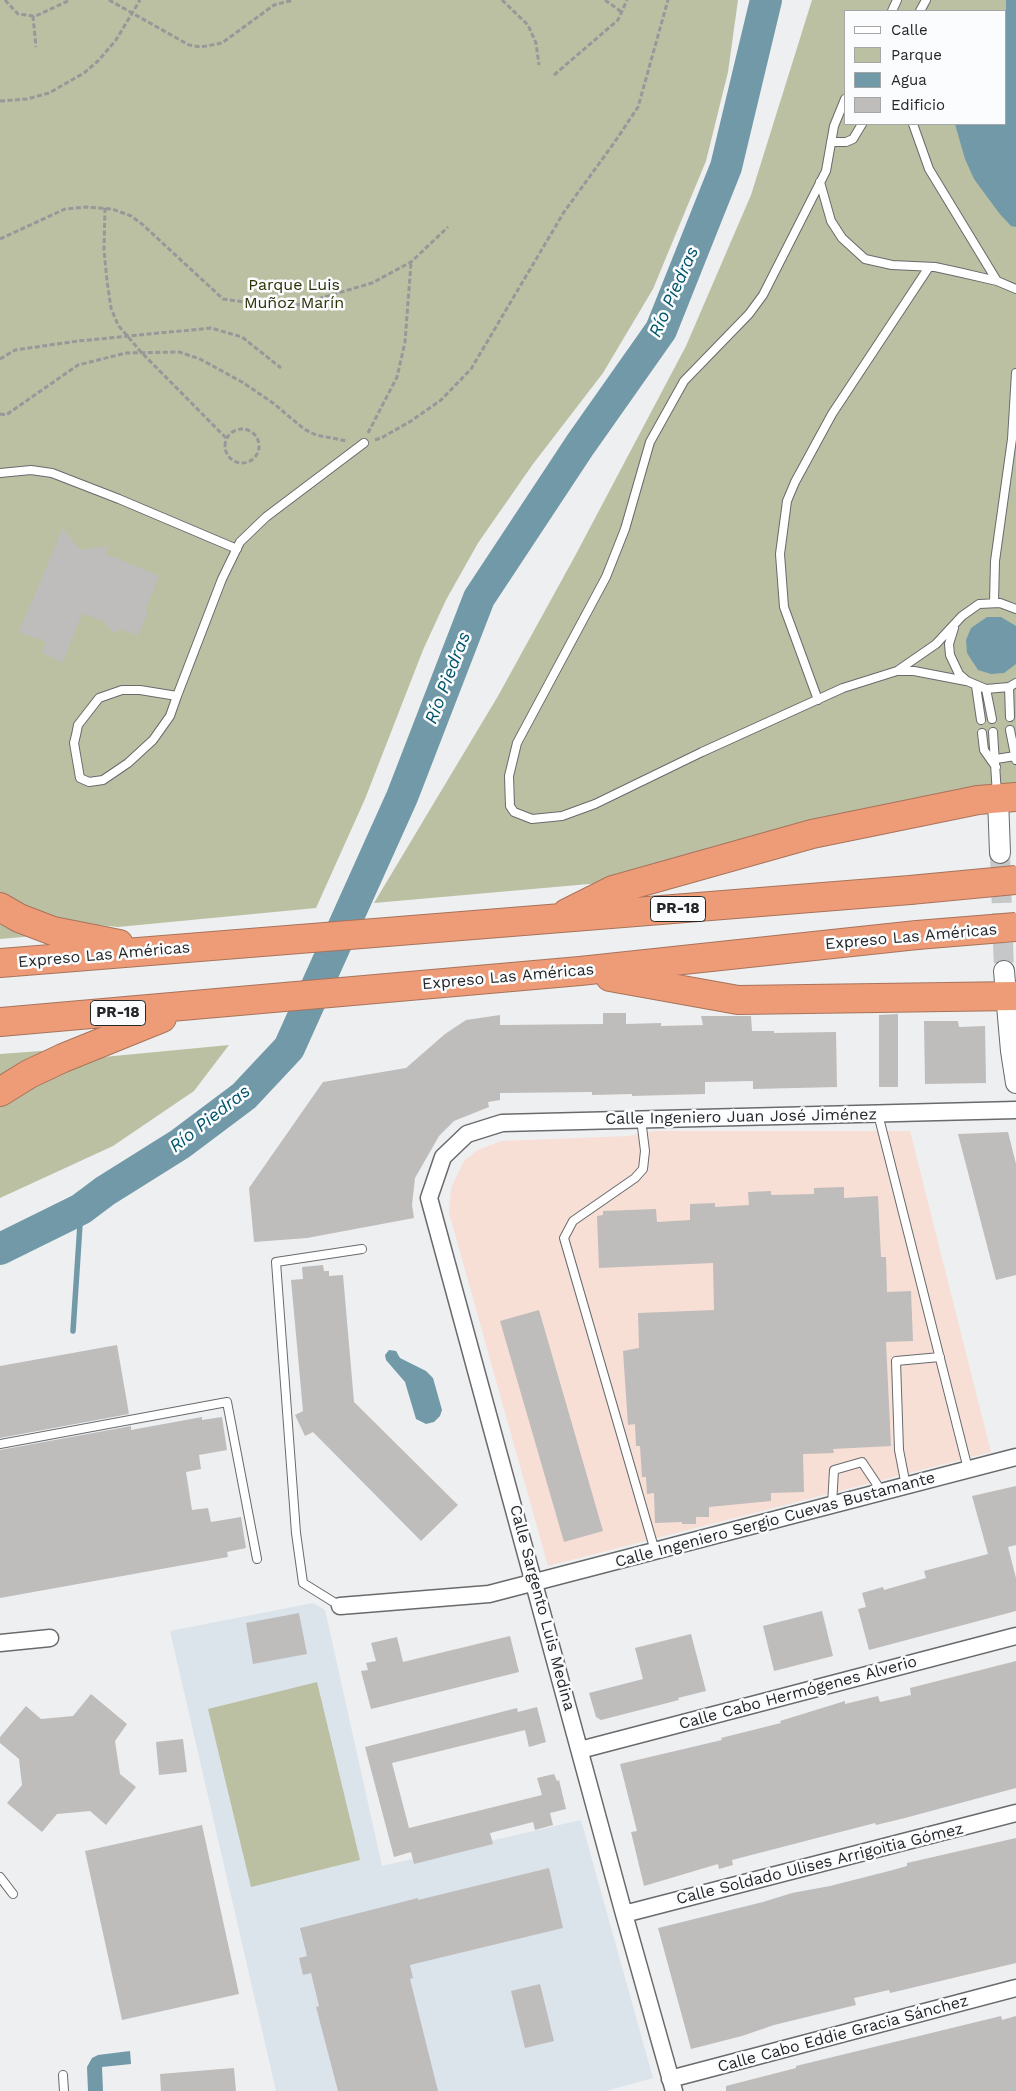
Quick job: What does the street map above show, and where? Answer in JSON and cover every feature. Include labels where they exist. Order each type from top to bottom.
[{"type":"highway","points":[[552,920],[613,890],[812,834],[978,800],[1007,797]]},
{"type":"highway","name":"Expreso Las Américas","points":[[0,963],[552,920],[1016,880]]},
{"type":"highway","points":[[0,907],[20,918],[53,931],[152,951]]},
{"type":"highway","name":"Expreso Las Américas","points":[[0,1022],[187,1008],[580,971],[916,935],[1016,927]]},
{"type":"highway","points":[[580,971],[738,1000],[1008,988]]},
{"type":"highway","points":[[0,1092],[29,1074],[63,1058],[187,1008]]},
{"type":"street","points":[[1000,853],[1007,797]]},
{"type":"street","points":[[1008,988],[1016,1083]]},
{"type":"street","name":"Calle Ingeniero Juan José Jiménez","points":[[467,1134],[502,1123],[1016,1110]]},
{"type":"street","name":"Calle Sargento Luis Medina","points":[[467,1134],[444,1157],[429,1198],[672,2085]]},
{"type":"street","name":"Calle Ingeniero Sergio Cuevas Bustamante","points":[[340,1606],[489,1594],[1016,1457]]},
{"type":"street","name":"Calle Cabo Hermógenes Alverio","points":[[580,1750],[1016,1636]]},
{"type":"street","points":[[0,1643],[50,1638]]},
{"type":"street","name":"Calle Soldado Ulises Arrigoitia Gómez","points":[[624,1914],[1016,1813]]},
{"type":"street","name":"Calle Cabo Eddie Gracia Sánchez","points":[[672,2085],[1016,1988]]},
{"type":"lane","points":[[844,102],[834,126],[829,160],[820,182],[763,295],[749,314],[684,381],[650,442],[625,529],[606,577],[517,743],[509,776],[510,806],[514,812],[532,820],[562,816],[595,804],[702,752],[843,688],[897,671],[929,650],[970,609],[979,604],[994,602],[1016,609]]},
{"type":"lane","points":[[831,142],[846,142],[853,139],[861,125]]},
{"type":"lane","points":[[913,125],[929,169],[997,281]]},
{"type":"lane","points":[[820,182],[831,221],[842,238],[865,259],[892,266],[929,267],[997,281],[1016,288]]},
{"type":"lane","points":[[818,700],[784,607],[780,554],[787,501],[795,482],[832,414],[929,267]]},
{"type":"lane","points":[[994,602],[995,560],[1012,440],[1016,373]]},
{"type":"lane","points":[[177,696],[131,690],[111,692],[99,698],[78,725],[74,743],[80,778],[89,782],[103,780],[128,763],[153,740],[162,728],[177,696],[222,579],[240,542],[266,517],[364,443]]},
{"type":"lane","points":[[0,473],[31,470],[52,473],[237,549]]},
{"type":"lane","points":[[955,624],[950,644],[950,655],[957,669],[967,681]]},
{"type":"lane","points":[[897,671],[914,671],[967,681],[986,689],[1013,685],[1010,717]]},
{"type":"lane","points":[[976,686],[981,720]]},
{"type":"lane","points":[[986,689],[992,719]]},
{"type":"lane","points":[[996,759],[1016,758],[1010,730]]},
{"type":"lane","points":[[993,732],[996,767]]},
{"type":"lane","points":[[982,733],[984,750],[996,767],[1007,797]]},
{"type":"lane","points":[[878,1114],[968,1469]]},
{"type":"lane","points":[[641,1119],[645,1150],[644,1169],[635,1178],[573,1221],[564,1238],[655,1551]]},
{"type":"lane","points":[[340,1606],[303,1583],[296,1533],[276,1262],[362,1249]]},
{"type":"lane","points":[[906,1486],[899,1450],[896,1361],[940,1357]]},
{"type":"lane","points":[[0,1444],[227,1402],[257,1558]]},
{"type":"lane","points":[[832,1505],[834,1470],[862,1462],[882,1492]]},
{"type":"lane","points":[[0,1877],[13,1894]]},
{"type":"lane","points":[[63,2075],[64,2091]]},
{"type":"path","points":[[5,0],[18,14],[33,16],[70,0]]},
{"type":"path","points":[[109,0],[189,45],[215,46],[274,5],[293,0]]},
{"type":"path","points":[[0,102],[26,99],[49,93],[84,73],[106,53],[140,0]]},
{"type":"path","points":[[502,0],[528,25],[536,43],[539,65]]},
{"type":"path","points":[[605,0],[623,13]]},
{"type":"path","points":[[554,75],[618,20],[628,0]]},
{"type":"path","points":[[0,414],[6,415],[78,365],[111,356],[141,352],[179,352],[200,359],[273,403],[304,430],[336,440],[364,443],[384,437],[434,406],[470,369],[564,212],[638,107],[668,0]]},
{"type":"path","points":[[33,16],[36,47]]},
{"type":"path","points":[[0,238],[65,209],[104,208],[132,216],[223,299],[232,302],[287,308],[306,304],[372,283],[411,262],[448,227]]},
{"type":"path","points":[[104,208],[104,250],[111,308],[125,336],[227,439],[227,453],[235,461],[246,462],[257,453],[258,442],[249,431],[238,430],[227,439]]},
{"type":"path","points":[[364,443],[398,376],[405,342],[411,262]]},
{"type":"path","points":[[0,359],[15,350],[125,336],[218,329],[242,337],[281,368]]},
{"type":"shaded area","points":[[654,1131],[910,1131],[991,1452],[548,1566],[449,1213],[451,1188],[464,1161],[478,1150],[501,1141],[628,1136]]},
{"type":"shaded area","points":[[313,1603],[325,1610],[382,1866],[581,1820],[653,2078],[606,2091],[276,2091],[170,1631]]},
{"type":"green space","name":"Parque Luis Muñoz Marín","points":[[0,0],[738,0],[728,72],[706,161],[653,289],[603,373],[533,464],[478,543],[446,600],[423,650],[365,799],[316,908],[118,927],[56,921],[0,893]]},
{"type":"green space","points":[[812,0],[1016,0],[1016,789],[623,881],[374,903],[498,696],[575,556],[686,346],[751,195]]},
{"type":"green space","points":[[0,917],[34,936],[0,939]]},
{"type":"green space","points":[[229,1045],[194,1091],[113,1146],[0,1198],[0,1106],[60,1069],[93,1058]]},
{"type":"green space","points":[[54,1050],[0,1084],[0,1054]]},
{"type":"green space","points":[[317,1682],[360,1860],[251,1887],[208,1709]]},
{"type":"water","points":[[1006,0],[1016,0],[1016,227],[1011,226],[999,213],[974,179],[965,159],[955,125],[1006,125]]},
{"type":"water","points":[[987,617],[1001,617],[1016,626],[1016,664],[1004,673],[991,674],[978,670],[967,653],[966,640],[971,628]]},
{"type":"water","points":[[389,1350],[396,1351],[400,1358],[426,1371],[433,1378],[442,1410],[440,1416],[434,1422],[426,1424],[416,1419],[405,1382],[386,1360],[385,1355]]},
{"type":"water","points":[[130,2051],[131,2064],[102,2067],[103,2091],[88,2091],[87,2067],[92,2058],[98,2055]]},
{"type":"building","points":[[63,528],[80,550],[109,546],[106,554],[159,576],[145,610],[148,612],[138,636],[121,629],[114,633],[103,621],[82,613],[63,662],[42,653],[46,642],[19,632]]},
{"type":"building","points":[[603,1013],[626,1013],[626,1024],[661,1023],[661,1026],[703,1025],[701,1016],[751,1016],[752,1031],[774,1031],[774,1033],[836,1032],[837,1087],[753,1089],[753,1081],[705,1082],[705,1094],[632,1096],[632,1094],[592,1095],[592,1092],[500,1093],[500,1100],[488,1102],[489,1107],[454,1121],[439,1136],[415,1178],[412,1205],[414,1218],[307,1238],[254,1242],[249,1188],[323,1082],[406,1068],[445,1034],[466,1020],[500,1015],[500,1025],[603,1024]]},
{"type":"building","points":[[898,1014],[898,1087],[879,1087],[879,1015]]},
{"type":"building","points":[[924,1021],[958,1021],[959,1027],[985,1026],[986,1083],[925,1084]]},
{"type":"building","points":[[1008,1132],[1016,1164],[1016,1275],[996,1280],[958,1134]]},
{"type":"building","points":[[844,1187],[844,1198],[878,1196],[881,1257],[886,1257],[887,1292],[911,1291],[913,1341],[886,1342],[891,1446],[833,1449],[834,1453],[803,1454],[804,1492],[771,1493],[771,1501],[709,1507],[709,1517],[696,1517],[696,1524],[682,1524],[682,1522],[655,1523],[654,1493],[647,1494],[646,1477],[642,1477],[640,1446],[636,1446],[635,1424],[628,1425],[623,1351],[639,1348],[638,1313],[714,1310],[713,1263],[599,1268],[597,1216],[603,1215],[603,1211],[656,1209],[657,1222],[690,1220],[690,1204],[715,1203],[715,1207],[749,1205],[748,1192],[771,1191],[771,1195],[814,1194],[814,1188]]},
{"type":"building","points":[[323,1265],[324,1271],[329,1271],[329,1276],[343,1275],[354,1402],[458,1505],[421,1541],[313,1432],[305,1436],[295,1415],[303,1411],[291,1280],[303,1279],[302,1267]]},
{"type":"building","points":[[539,1310],[603,1531],[564,1542],[500,1321]]},
{"type":"building","points":[[117,1345],[129,1414],[0,1438],[0,1366]]},
{"type":"building","points":[[202,1417],[202,1420],[222,1417],[227,1450],[199,1455],[201,1469],[186,1472],[192,1510],[208,1508],[211,1522],[241,1517],[246,1548],[227,1552],[228,1557],[0,1598],[0,1450],[131,1426],[131,1430]]},
{"type":"building","points":[[1016,1486],[1016,1545],[1008,1547],[1016,1578],[1016,1611],[869,1650],[858,1609],[866,1607],[862,1593],[883,1587],[884,1590],[926,1578],[924,1571],[988,1554],[972,1496]]},
{"type":"building","points":[[822,1611],[833,1656],[774,1671],[763,1626]]},
{"type":"building","points":[[299,1613],[307,1654],[253,1664],[246,1623]]},
{"type":"building","points":[[691,1634],[706,1691],[601,1720],[596,1717],[589,1693],[643,1679],[635,1648]]},
{"type":"building","points":[[510,1636],[519,1672],[371,1709],[361,1671],[368,1670],[366,1663],[376,1661],[371,1643],[397,1637],[403,1662]]},
{"type":"building","points":[[1016,1661],[1016,1788],[905,1818],[876,1825],[875,1823],[732,1860],[733,1865],[719,1869],[718,1864],[644,1886],[631,1832],[637,1831],[620,1764],[722,1740],[721,1738],[781,1723],[780,1721],[845,1701],[845,1704],[878,1696],[880,1702],[911,1695],[910,1688]]},
{"type":"building","points":[[91,1694],[127,1724],[115,1741],[120,1774],[136,1787],[106,1825],[90,1811],[57,1814],[42,1832],[7,1803],[22,1785],[19,1759],[0,1743],[0,1737],[26,1706],[41,1719],[73,1716]]},
{"type":"building","points":[[537,1707],[546,1742],[529,1747],[525,1730],[392,1763],[409,1828],[542,1795],[537,1778],[554,1774],[557,1781],[559,1780],[566,1809],[550,1813],[553,1825],[535,1830],[533,1822],[490,1833],[493,1844],[414,1864],[411,1852],[394,1857],[365,1747],[517,1708],[518,1712]]},
{"type":"building","points":[[183,1739],[187,1772],[159,1775],[156,1742]]},
{"type":"building","points":[[202,1825],[239,1994],[122,2020],[85,1851]]},
{"type":"building","points":[[1016,1838],[1016,1963],[890,1993],[889,1990],[854,1998],[856,2005],[774,2025],[742,2036],[691,2049],[658,1928],[792,1893],[830,1886],[889,1871],[907,1866],[907,1863]]},
{"type":"building","points":[[549,1868],[563,1928],[410,1965],[413,1978],[410,1979],[438,2091],[338,2091],[316,2007],[319,2006],[311,1973],[303,1975],[299,1958],[307,1956],[300,1928],[418,1898],[418,1900]]},
{"type":"building","points":[[540,1984],[554,2041],[525,2048],[511,1991]]},
{"type":"building","points":[[1001,2016],[1002,2020],[1016,2016],[1016,2091],[726,2091],[726,2086],[796,2068],[796,2066]]},
{"type":"building","points":[[234,2068],[236,2091],[161,2091],[160,2074]]},
{"type":"waterway","name":"Río Piedras","points":[[0,1249],[81,1209],[105,1191],[180,1144],[244,1096],[289,1048],[402,797],[479,598],[580,445],[661,330],[726,167],[766,0]]},
{"type":"waterway","points":[[73,1331],[81,1209]]},
{"type":"tunnel","points":[[1000,853],[1004,971]]}]
